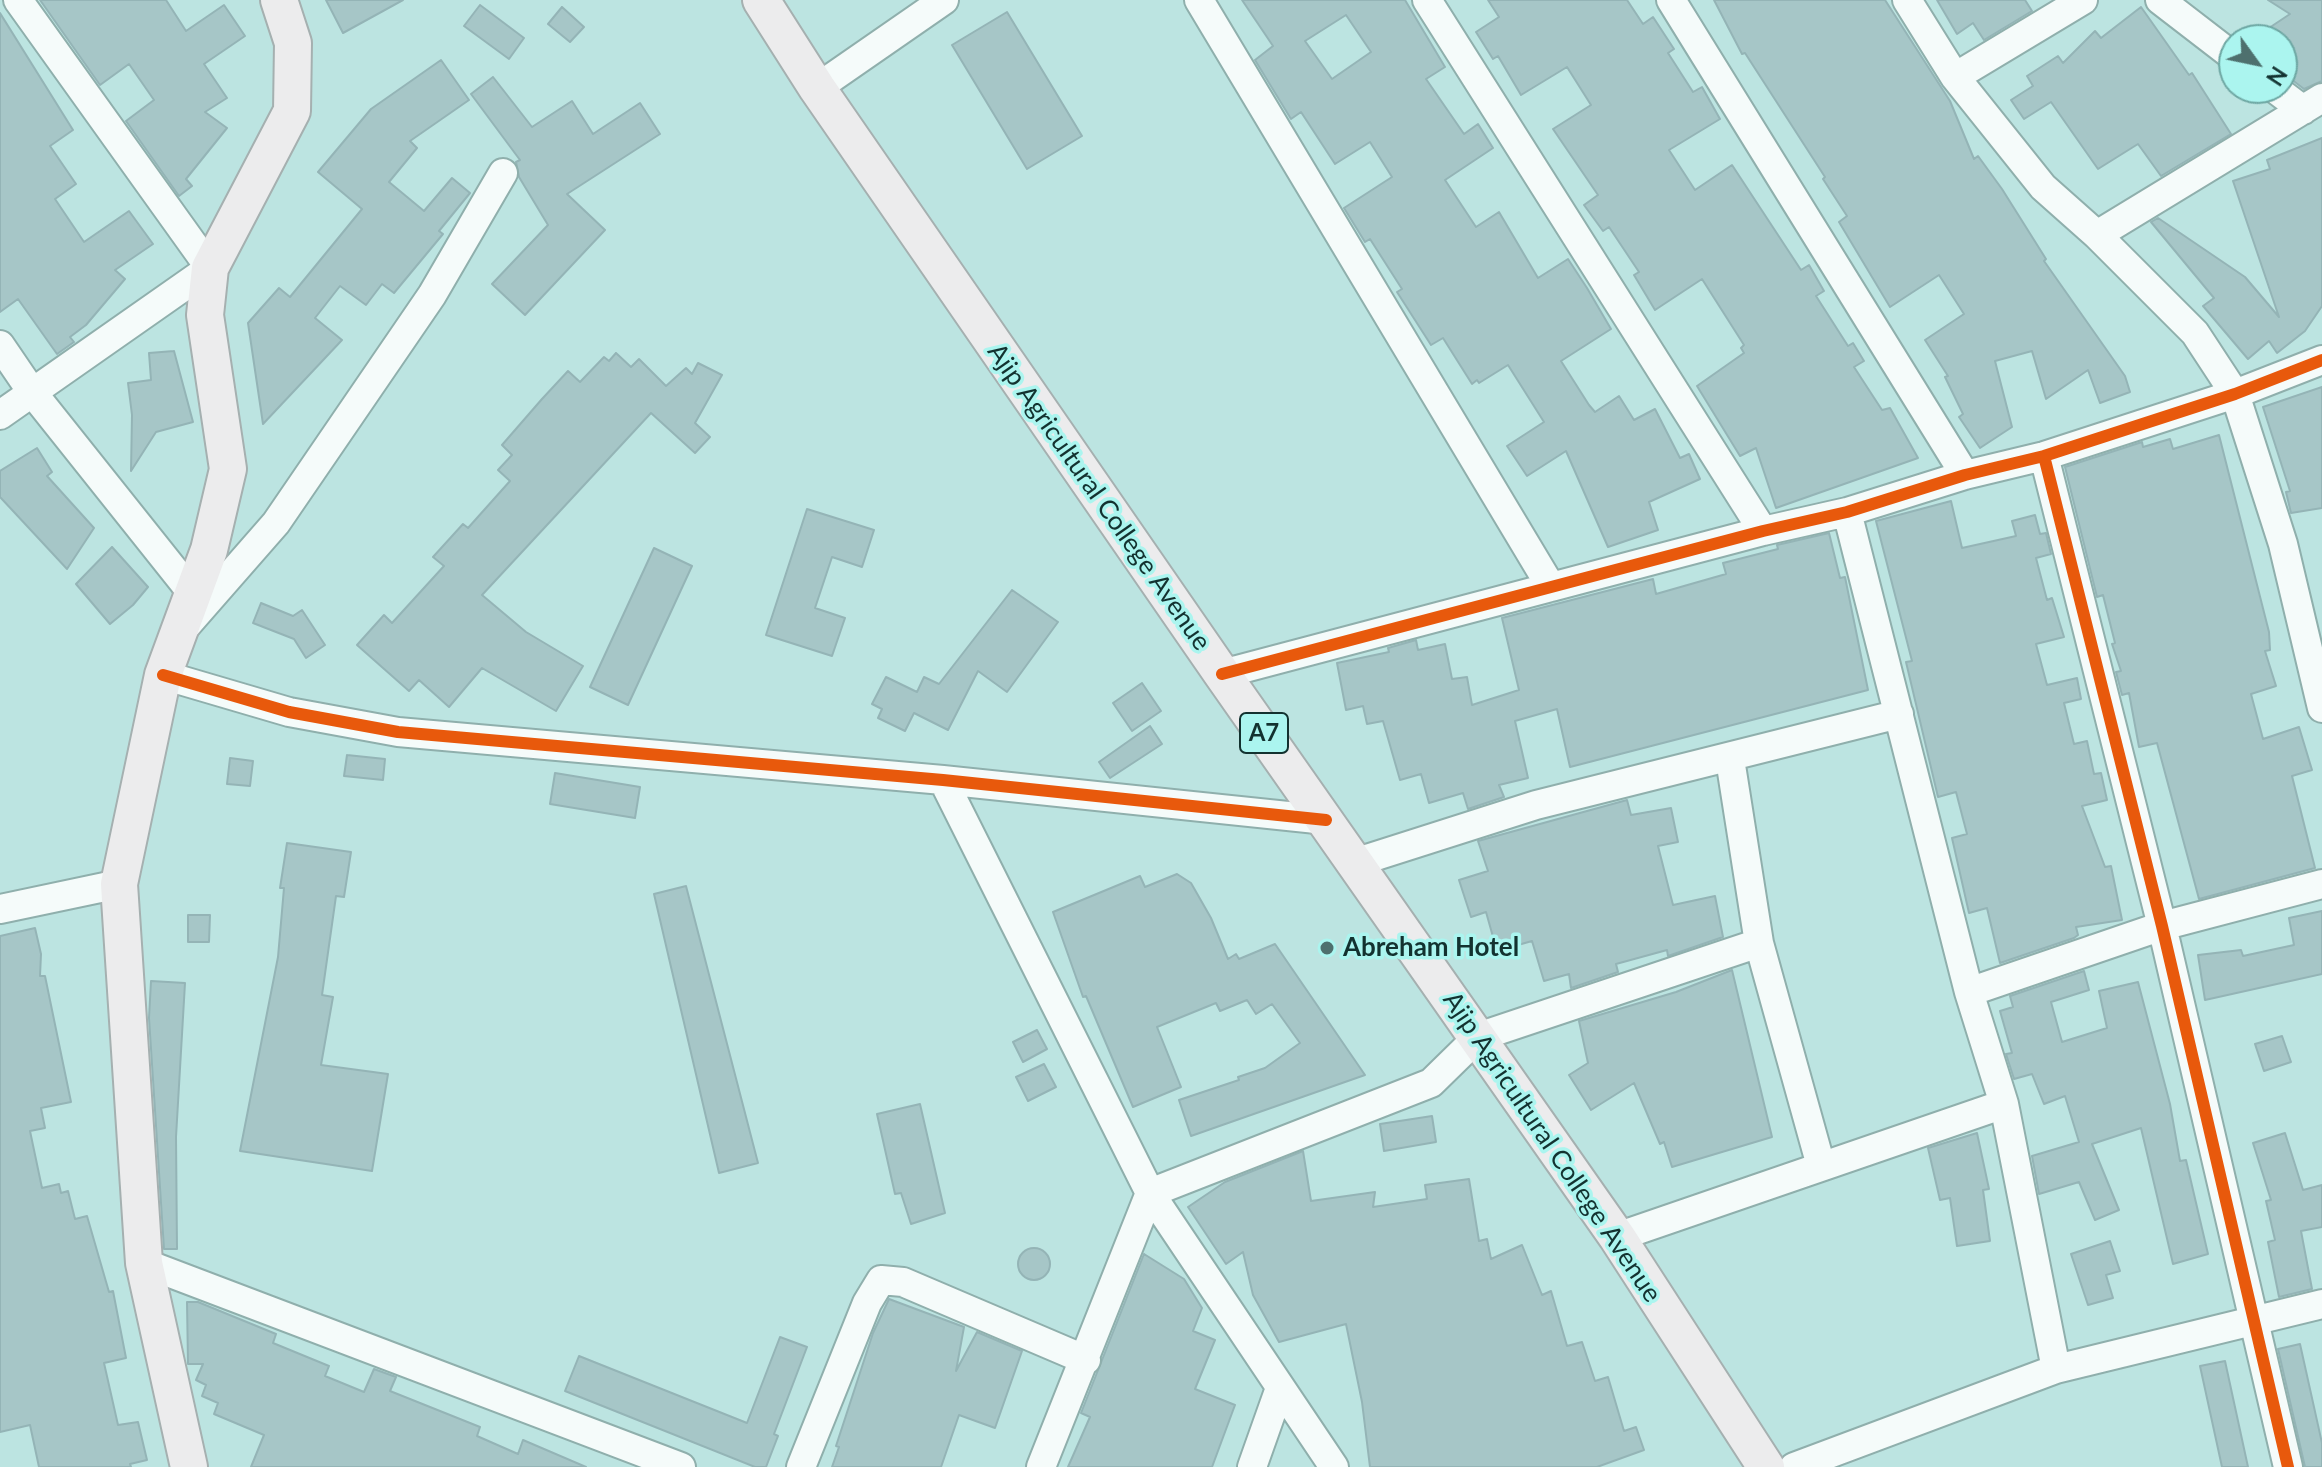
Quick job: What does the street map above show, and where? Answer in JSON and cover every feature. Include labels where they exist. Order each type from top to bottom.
[{"type":"main road","points":[[189,1467],[144,1263],[119,884],[163,675],[209,550],[228,469],[205,315],[210,268],[292,111],[293,43],[279,0]]},
{"type":"main road","name":"Ajip Agricultural College Avenue","points":[[761,0],[817,88],[1222,674],[1617,1237],[1766,1467]]},
{"type":"street","points":[[0,415],[210,268],[18,0]]},
{"type":"street","points":[[817,88],[944,0]]},
{"type":"street","points":[[1199,0],[1551,587]]},
{"type":"street","points":[[1427,0],[1763,531]]},
{"type":"street","points":[[1671,0],[1965,475]]},
{"type":"street","points":[[1907,0],[1955,77],[2043,187],[2097,235],[2195,333],[2235,394],[2283,544],[2322,708]]},
{"type":"street","points":[[1955,77],[2083,0]]},
{"type":"street","points":[[2160,0],[2218,45]]},
{"type":"street","points":[[2097,235],[2312,104]]},
{"type":"street","points":[[178,636],[276,523],[432,295],[503,173]]},
{"type":"street","points":[[0,345],[32,392],[193,594]]},
{"type":"street","points":[[1222,674],[1763,531],[1847,512],[1965,475],[2044,456],[2235,394],[2322,360]]},
{"type":"street","points":[[2044,456],[2162,926],[2288,1467]]},
{"type":"street","points":[[1847,512],[1969,992],[2004,1104],[2056,1369]]},
{"type":"street","points":[[163,675],[289,712],[398,732],[943,780],[1326,820]]},
{"type":"street","points":[[1354,863],[1536,805],[1730,759],[1899,714]]},
{"type":"street","points":[[1730,759],[1759,943],[1821,1166]]},
{"type":"street","points":[[943,780],[1150,1193],[1334,1467]]},
{"type":"street","points":[[0,909],[119,884]]},
{"type":"street","points":[[1969,992],[2162,926],[2322,884]]},
{"type":"street","points":[[1041,1467],[1150,1193],[1431,1083],[1478,1037],[1759,943]]},
{"type":"street","points":[[1617,1237],[2004,1104]]},
{"type":"street","points":[[144,1263],[681,1467]]},
{"type":"street","points":[[801,1467],[867,1303],[881,1280],[903,1282],[1086,1360]]},
{"type":"street","points":[[1794,1467],[2056,1369],[2322,1304]]},
{"type":"street","points":[[1252,1467],[1280,1388]]},
{"type":"building","points":[[40,0],[166,0],[186,31],[224,5],[245,36],[204,64],[227,98],[205,112],[227,128],[186,179],[192,186],[179,196],[126,121],[154,100],[129,64],[100,85]]},
{"type":"building","points":[[326,0],[403,0],[343,33]]},
{"type":"building","points":[[1242,0],[1405,0],[1445,67],[1426,79],[1464,134],[1478,124],[1493,148],[1445,180],[1476,227],[1499,212],[1538,278],[1568,259],[1587,288],[1611,329],[1561,361],[1595,412],[1619,396],[1634,420],[1655,409],[1680,458],[1689,454],[1700,479],[1649,502],[1658,530],[1608,547],[1566,451],[1527,476],[1507,446],[1544,422],[1508,365],[1472,384],[1443,338],[1431,345],[1397,292],[1402,289],[1370,239],[1365,242],[1344,208],[1392,177],[1370,142],[1335,164],[1301,112],[1291,119],[1255,60],[1273,46]],"holes":[[[1346,15],[1371,52],[1332,79],[1305,41]]]},
{"type":"building","points":[[1488,0],[1627,0],[1643,24],[1653,17],[1674,49],[1668,53],[1693,92],[1702,87],[1720,119],[1669,150],[1695,190],[1732,165],[1801,270],[1809,265],[1824,291],[1816,296],[1848,346],[1853,343],[1864,361],[1854,367],[1882,410],[1890,408],[1918,458],[1776,508],[1756,448],[1740,456],[1697,386],[1744,353],[1741,348],[1744,345],[1702,279],[1655,310],[1634,275],[1639,272],[1609,227],[1603,231],[1584,205],[1598,195],[1553,129],[1591,105],[1567,67],[1521,95],[1498,56],[1493,59],[1476,32],[1499,17]]},
{"type":"building","points":[[1714,0],[1885,0],[1950,101],[1974,159],[1978,156],[2002,189],[2046,259],[2044,261],[2125,376],[2130,392],[2100,403],[2088,370],[2046,399],[2032,351],[1995,361],[2012,427],[1980,448],[1959,417],[1963,414],[1945,377],[1948,376],[1925,340],[1964,314],[1939,275],[1890,307],[1839,222],[1847,216],[1823,179],[1825,177],[1745,53],[1742,54]]},
{"type":"building","points":[[1937,0],[2025,0],[2032,11],[1984,40],[1973,23],[1957,34]]},
{"type":"building","points":[[2268,0],[2322,0],[2322,81],[2304,89],[2298,84],[2298,24],[2275,24],[2290,14]]},
{"type":"building","points":[[480,5],[524,38],[509,59],[464,26]]},
{"type":"building","points":[[562,7],[584,27],[570,42],[548,24]]},
{"type":"building","points":[[2141,7],[2189,75],[2192,73],[2231,134],[2161,176],[2138,144],[2098,169],[2051,102],[2024,119],[2011,100],[2033,86],[2027,76],[2058,56],[2063,63],[2095,31],[2101,38]]},
{"type":"building","points":[[1007,12],[1082,136],[1027,169],[952,45]]},
{"type":"building","points":[[0,13],[73,130],[50,146],[76,184],[55,199],[84,242],[129,211],[153,244],[115,270],[125,279],[86,325],[70,337],[74,342],[57,354],[18,299],[0,312]]},
{"type":"building","points":[[441,60],[469,100],[410,141],[417,148],[389,182],[424,211],[452,178],[470,193],[439,231],[443,234],[394,293],[382,284],[366,305],[340,286],[315,318],[342,340],[263,424],[248,323],[279,288],[290,297],[362,209],[318,172],[371,109]]},
{"type":"building","points":[[493,77],[532,127],[572,101],[593,134],[640,103],[660,134],[567,194],[605,230],[525,315],[492,284],[548,225],[519,177],[516,162],[520,160],[471,94]]},
{"type":"building","points":[[2322,138],[2322,306],[2305,331],[2277,353],[2269,341],[2248,359],[2203,306],[2214,298],[2151,222],[2158,218],[2245,277],[2279,317],[2233,181],[2270,169],[2267,160]]},
{"type":"building","points":[[174,351],[193,422],[156,432],[131,471],[132,415],[128,383],[151,380],[149,353]]},
{"type":"building","points":[[616,353],[631,367],[639,359],[666,386],[686,368],[692,374],[698,363],[722,375],[695,423],[710,437],[695,453],[651,413],[482,595],[526,632],[583,666],[556,711],[482,668],[449,707],[419,680],[409,691],[357,645],[384,615],[392,623],[444,566],[433,557],[463,524],[468,528],[510,481],[498,470],[512,455],[502,445],[542,399],[568,371],[580,382],[604,357],[609,361]]},
{"type":"building","points":[[2322,387],[2322,508],[2291,513],[2286,492],[2290,491],[2263,407]]},
{"type":"building","points":[[2219,435],[2269,632],[2270,650],[2265,651],[2276,686],[2251,694],[2263,739],[2299,727],[2312,770],[2292,776],[2315,868],[2199,899],[2157,743],[2139,747],[2129,693],[2122,695],[2116,672],[2121,671],[2112,644],[2115,643],[2103,595],[2097,597],[2065,467],[2142,442],[2143,447],[2170,439],[2173,449]]},
{"type":"building","points":[[37,448],[52,472],[47,476],[94,528],[67,569],[0,497],[0,471]]},
{"type":"building","points":[[1951,501],[1962,548],[2016,536],[2012,521],[2035,515],[2040,534],[2046,533],[2051,554],[2036,558],[2047,600],[2052,598],[2064,637],[2036,644],[2047,685],[2077,678],[2081,699],[2064,703],[2074,744],[2087,741],[2094,774],[2101,773],[2107,800],[2082,806],[2105,867],[2111,866],[2122,920],[2076,927],[2078,935],[2074,938],[2000,963],[1987,908],[1969,913],[1952,838],[1967,834],[1956,792],[1938,797],[1906,662],[1912,661],[1876,521]]},
{"type":"building","points":[[807,509],[874,530],[862,567],[832,557],[815,608],[845,618],[832,656],[766,635]]},
{"type":"building","points":[[1829,533],[1840,578],[1845,577],[1868,690],[1570,767],[1557,709],[1515,721],[1528,778],[1499,785],[1504,797],[1468,809],[1463,793],[1429,803],[1421,774],[1400,780],[1383,721],[1367,724],[1363,706],[1346,710],[1337,663],[1389,652],[1388,648],[1416,640],[1418,650],[1445,644],[1452,679],[1467,677],[1472,705],[1519,690],[1502,618],[1653,579],[1656,594],[1726,574],[1723,563],[1778,549],[1777,545]]},
{"type":"building","points":[[112,547],[148,587],[133,605],[110,624],[76,584]]},
{"type":"building","points":[[654,548],[692,566],[628,705],[590,687]]},
{"type":"building","points":[[1012,590],[1058,622],[1007,692],[978,671],[948,730],[914,713],[905,731],[878,718],[882,709],[872,704],[886,677],[917,692],[924,677],[939,684]]},
{"type":"building","points":[[261,603],[293,616],[302,610],[325,645],[306,658],[294,639],[253,623]]},
{"type":"building","points":[[1142,683],[1161,711],[1132,731],[1113,703]]},
{"type":"building","points":[[1150,726],[1162,744],[1110,778],[1099,762]]},
{"type":"building","points":[[347,755],[385,759],[383,780],[344,776]]},
{"type":"building","points":[[230,758],[253,761],[250,786],[227,784]]},
{"type":"building","points":[[555,773],[640,787],[635,818],[550,804]]},
{"type":"building","points":[[1627,800],[1631,815],[1671,808],[1678,842],[1658,846],[1673,905],[1715,896],[1723,937],[1668,956],[1667,950],[1616,964],[1618,972],[1571,988],[1569,974],[1544,981],[1532,941],[1497,951],[1486,912],[1471,917],[1459,880],[1488,871],[1478,841]]},
{"type":"building","points":[[287,843],[351,852],[344,897],[336,896],[322,995],[333,997],[321,1065],[388,1074],[372,1171],[240,1151],[278,957],[284,888],[280,888]]},
{"type":"building","points":[[1177,874],[1191,883],[1211,918],[1228,959],[1236,954],[1239,959],[1275,944],[1365,1075],[1191,1136],[1179,1100],[1265,1068],[1300,1043],[1272,1004],[1256,1014],[1247,1000],[1220,1011],[1216,1003],[1157,1027],[1181,1087],[1133,1107],[1086,996],[1083,997],[1053,912],[1140,876],[1145,887]]},
{"type":"building","points":[[686,886],[758,1163],[719,1173],[654,894]]},
{"type":"building","points":[[2322,911],[2322,974],[2205,1000],[2198,955],[2241,950],[2243,956],[2294,945],[2289,918]]},
{"type":"building","points":[[188,915],[210,915],[209,942],[188,942]]},
{"type":"building","points":[[35,928],[41,954],[40,976],[45,976],[71,1102],[41,1108],[45,1128],[30,1131],[42,1188],[59,1184],[61,1193],[68,1191],[75,1219],[87,1216],[109,1292],[113,1291],[126,1358],[104,1363],[118,1425],[138,1422],[147,1460],[130,1464],[131,1467],[39,1467],[30,1425],[0,1432],[0,936]]},
{"type":"building","points":[[1732,970],[1772,1137],[1672,1167],[1664,1142],[1660,1144],[1634,1083],[1591,1110],[1569,1075],[1588,1063],[1579,1021],[1676,992]]},
{"type":"building","points":[[2084,971],[2089,990],[2051,1002],[2062,1042],[2107,1028],[2099,991],[2138,982],[2170,1104],[2180,1161],[2186,1160],[2208,1254],[2173,1264],[2141,1128],[2092,1144],[2119,1210],[2095,1220],[2079,1182],[2039,1194],[2032,1156],[2079,1142],[2065,1096],[2044,1104],[2032,1074],[2014,1079],[2006,1054],[2012,1053],[2000,1011],[2013,1007],[2010,996]]},
{"type":"building","points":[[151,981],[185,983],[176,1137],[177,1249],[164,1249],[149,1018]]},
{"type":"building","points":[[1037,1030],[1047,1049],[1023,1062],[1013,1042]]},
{"type":"building","points":[[2282,1036],[2291,1062],[2264,1071],[2255,1044]]},
{"type":"building","points":[[1044,1064],[1056,1087],[1028,1101],[1016,1077]]},
{"type":"building","points":[[920,1104],[945,1213],[911,1224],[901,1193],[895,1194],[877,1114]]},
{"type":"building","points":[[1432,1116],[1436,1142],[1384,1151],[1380,1124]]},
{"type":"building","points":[[1977,1133],[1989,1189],[1983,1190],[1990,1241],[1957,1246],[1950,1198],[1940,1200],[1928,1148]]},
{"type":"building","points":[[2285,1133],[2303,1190],[2322,1185],[2322,1227],[2301,1231],[2312,1289],[2279,1297],[2268,1242],[2275,1240],[2266,1201],[2271,1200],[2253,1143]]},
{"type":"building","points":[[1303,1151],[1311,1201],[1375,1192],[1373,1207],[1427,1199],[1425,1185],[1469,1179],[1479,1241],[1487,1239],[1491,1259],[1522,1245],[1542,1295],[1551,1291],[1567,1346],[1582,1342],[1595,1381],[1608,1377],[1624,1431],[1636,1427],[1644,1450],[1597,1467],[1370,1467],[1362,1402],[1346,1324],[1279,1342],[1253,1295],[1243,1252],[1226,1264],[1188,1207],[1225,1182]]},
{"type":"building","points":[[2110,1241],[2120,1271],[2106,1275],[2113,1298],[2088,1305],[2071,1254]]},
{"type":"building","points":[[1034,1248],[1045,1253],[1050,1264],[1045,1275],[1034,1280],[1023,1275],[1018,1264],[1023,1253]]},
{"type":"building","points":[[1144,1254],[1184,1279],[1202,1308],[1193,1331],[1215,1340],[1195,1389],[1235,1405],[1212,1467],[1068,1467],[1090,1417],[1081,1413]]},
{"type":"building","points":[[889,1299],[964,1327],[956,1371],[977,1332],[1022,1351],[995,1428],[959,1415],[941,1467],[832,1467],[873,1333]]},
{"type":"building","points":[[187,1302],[198,1302],[276,1334],[273,1343],[329,1366],[325,1376],[364,1392],[374,1369],[396,1377],[390,1391],[480,1427],[477,1436],[518,1454],[523,1440],[586,1467],[251,1467],[264,1435],[214,1414],[218,1403],[202,1396],[206,1385],[196,1380],[203,1364],[188,1364]]},
{"type":"building","points":[[780,1337],[807,1347],[774,1434],[778,1436],[766,1467],[755,1467],[565,1391],[579,1356],[747,1423]]},
{"type":"building","points":[[2300,1344],[2322,1443],[2322,1467],[2305,1467],[2278,1349]]},
{"type":"building","points":[[2225,1361],[2248,1467],[2222,1467],[2200,1366]]},
{"type":"cycle path","points":[[1222,674],[1763,531],[1847,512],[1965,475],[2044,456],[2235,394],[2322,360]]},
{"type":"cycle path","points":[[2044,456],[2162,926],[2288,1467]]},
{"type":"cycle path","points":[[163,675],[289,712],[398,732],[943,780],[1326,820]]},
{"type":"place","name":"Abreham Hotel","points":[[1327,948]]}]
